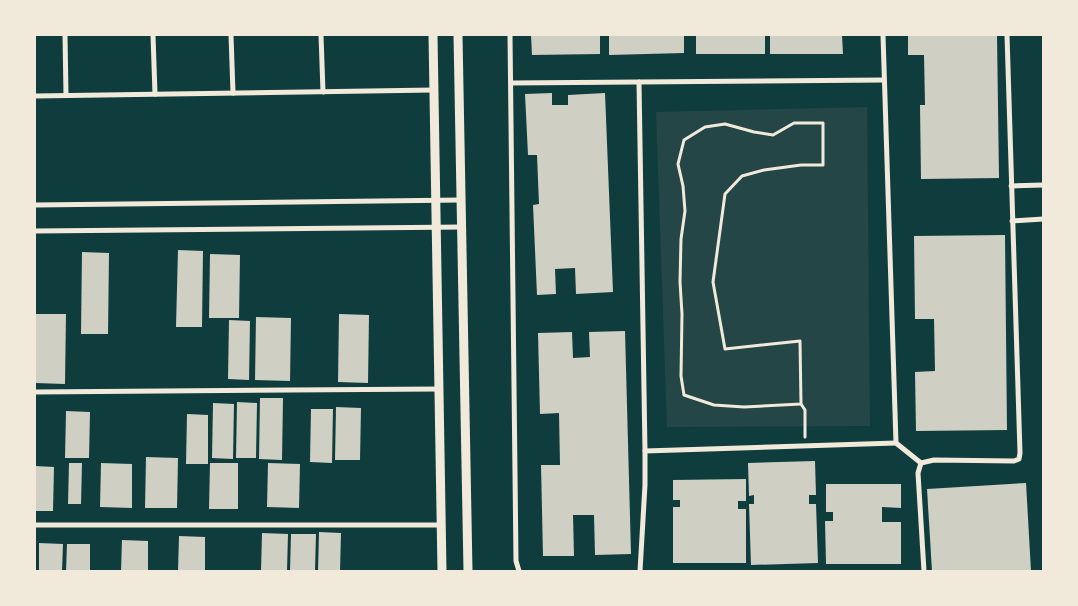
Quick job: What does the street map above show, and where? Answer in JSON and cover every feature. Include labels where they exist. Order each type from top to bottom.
[{"type":"street","points":[[65,35],[66,96]]},
{"type":"street","points":[[153,35],[154,94]]},
{"type":"street","points":[[231,35],[233,93]]},
{"type":"street","points":[[321,35],[323,92]]},
{"type":"street","points":[[433,35],[442,571]]},
{"type":"street","points":[[458,35],[468,571]]},
{"type":"street","points":[[510,35],[516,562],[520,571]]},
{"type":"street","points":[[882,35],[896,443]]},
{"type":"street","points":[[921,463],[934,460],[1014,461],[1018,459],[1020,453],[1007,35]]},
{"type":"street","points":[[510,83],[884,80]]},
{"type":"street","points":[[639,82],[645,451],[640,571]]},
{"type":"street","points":[[35,96],[434,90]]},
{"type":"street","points":[[1011,186],[1043,185]]},
{"type":"street","points":[[35,205],[461,200]]},
{"type":"street","points":[[1012,221],[1043,219]]},
{"type":"street","points":[[35,231],[462,227]]},
{"type":"street","points":[[35,392],[439,388]]},
{"type":"street","points":[[645,451],[896,443],[921,463]]},
{"type":"street","points":[[921,463],[918,473],[924,571]]},
{"type":"street","points":[[35,525],[441,525]]},
{"type":"path","points":[[801,404],[744,407],[714,405],[684,395],[681,376],[682,314],[680,282],[681,239],[685,211],[683,186],[678,164],[684,140],[705,127],[725,124],[773,135],[794,123],[823,123],[823,165],[801,165],[764,170],[742,176],[725,194],[713,282],[725,349],[800,341],[801,404],[805,410],[805,446]]},
{"type":"shaded area","points":[[867,107],[870,426],[667,427],[656,112]]},
{"type":"building","points":[[531,35],[600,35],[600,54],[532,55]]},
{"type":"building","points":[[609,35],[684,35],[684,53],[609,55]]},
{"type":"building","points":[[696,35],[765,35],[765,54],[696,54]]},
{"type":"building","points":[[770,35],[842,35],[843,54],[770,54]]},
{"type":"building","points":[[908,35],[997,35],[999,178],[921,179],[920,105],[925,105],[924,55],[908,55]]},
{"type":"building","points":[[552,93],[552,105],[568,105],[568,95],[605,93],[613,292],[576,294],[575,268],[555,269],[556,294],[537,295],[533,205],[539,204],[537,155],[528,155],[525,94]]},
{"type":"building","points":[[1005,235],[1007,430],[916,431],[915,372],[935,371],[934,319],[915,319],[914,236]]},
{"type":"building","points":[[178,250],[203,251],[202,327],[176,327]]},
{"type":"building","points":[[82,252],[109,253],[108,334],[81,334]]},
{"type":"building","points":[[210,254],[240,255],[239,318],[209,318]]},
{"type":"building","points":[[35,314],[66,314],[65,384],[35,383]]},
{"type":"building","points":[[339,314],[369,315],[368,383],[338,382]]},
{"type":"building","points":[[256,317],[291,318],[290,381],[255,380]]},
{"type":"building","points":[[229,320],[250,321],[249,380],[228,379]]},
{"type":"building","points":[[625,331],[631,554],[595,555],[594,515],[573,515],[574,556],[543,556],[541,465],[560,465],[559,413],[540,414],[538,333],[572,332],[573,358],[590,357],[589,332]]},
{"type":"building","points":[[260,398],[283,398],[282,460],[259,459]]},
{"type":"building","points":[[237,402],[257,403],[256,458],[236,458]]},
{"type":"building","points":[[213,403],[234,404],[233,459],[212,458]]},
{"type":"building","points":[[336,407],[361,408],[360,460],[335,460]]},
{"type":"building","points":[[311,409],[333,409],[332,463],[310,462]]},
{"type":"building","points":[[66,411],[90,412],[89,458],[65,458]]},
{"type":"building","points":[[187,414],[208,415],[208,464],[186,464]]},
{"type":"building","points":[[146,457],[178,458],[177,508],[145,508]]},
{"type":"building","points":[[815,461],[816,495],[809,495],[809,504],[816,504],[818,563],[751,565],[749,504],[754,504],[754,495],[749,496],[748,463]]},
{"type":"building","points":[[69,463],[82,463],[81,504],[68,504]]},
{"type":"building","points":[[101,463],[132,464],[132,508],[100,507]]},
{"type":"building","points":[[210,463],[238,463],[238,509],[209,509]]},
{"type":"building","points":[[268,463],[300,464],[299,508],[267,507]]},
{"type":"building","points":[[35,466],[54,467],[53,511],[35,511]]},
{"type":"building","points":[[746,479],[746,501],[738,501],[738,509],[746,509],[746,563],[673,563],[673,507],[680,507],[680,500],[673,500],[673,480]]},
{"type":"building","points":[[1026,483],[1031,571],[932,571],[927,489]]},
{"type":"building","points":[[826,484],[901,484],[901,508],[882,507],[882,522],[901,522],[901,564],[826,564],[825,521],[833,521],[833,512],[826,512]]},
{"type":"building","points":[[319,532],[341,533],[340,571],[318,571]]},
{"type":"building","points":[[262,533],[288,534],[287,571],[261,571]]},
{"type":"building","points":[[291,534],[316,534],[315,571],[290,571]]},
{"type":"building","points":[[179,536],[205,537],[205,571],[178,571]]},
{"type":"building","points":[[122,540],[148,541],[148,571],[121,571]]},
{"type":"building","points":[[39,543],[63,544],[62,571],[39,571]]},
{"type":"building","points":[[67,544],[90,544],[90,571],[66,571]]}]
